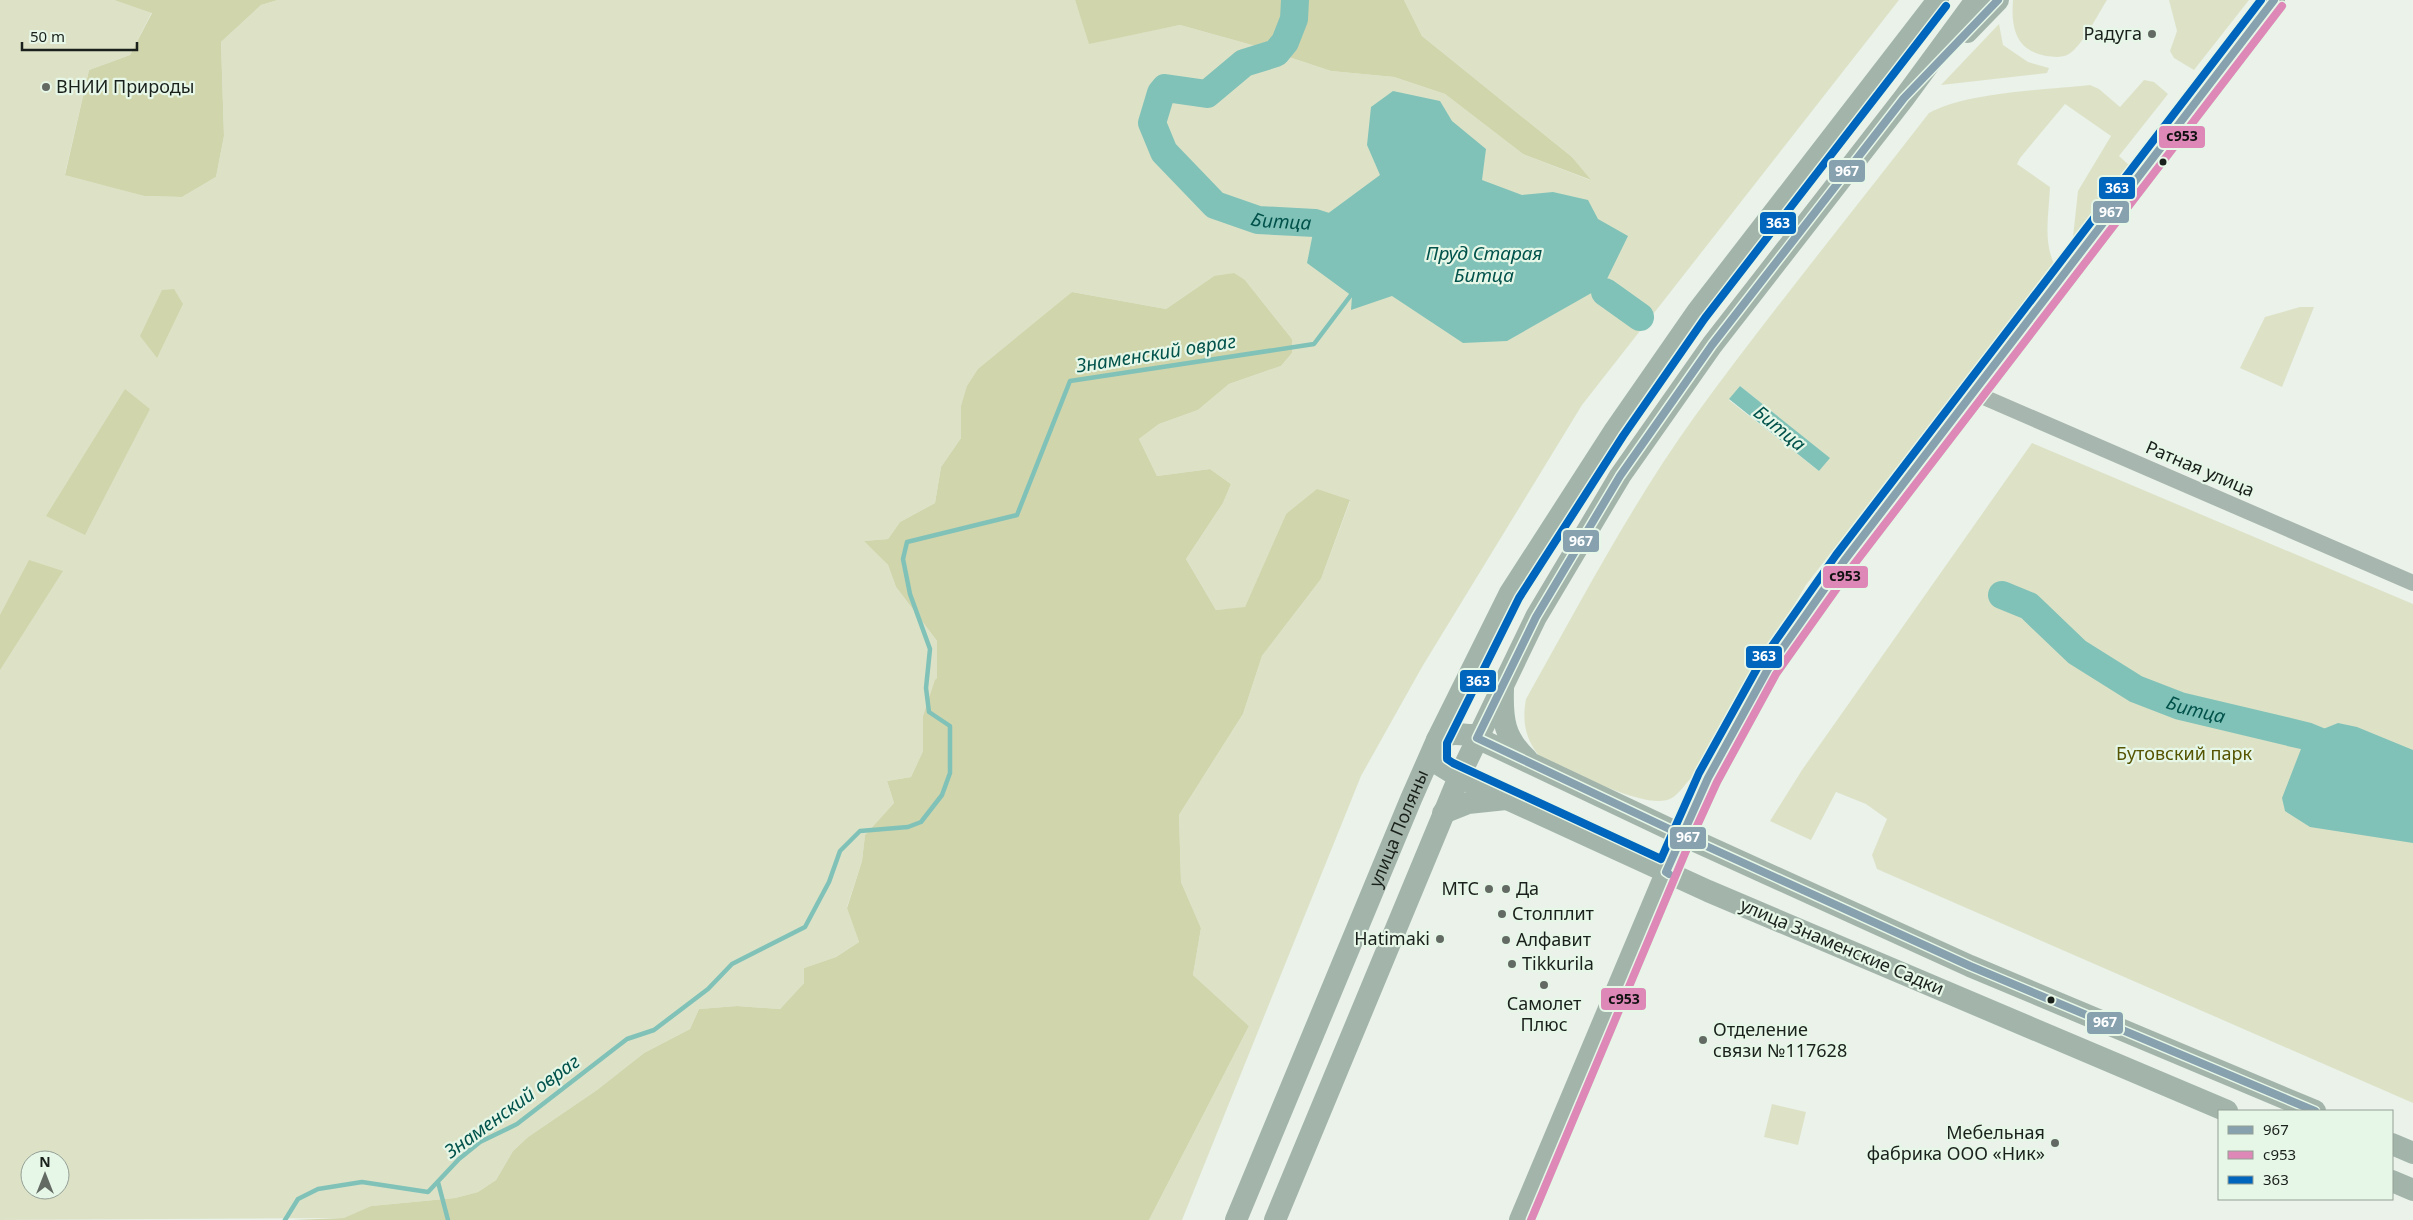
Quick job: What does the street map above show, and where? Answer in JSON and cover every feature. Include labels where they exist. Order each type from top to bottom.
[{"type":"street","name":"улица Поляны","points":[[1236,1220],[1437,740],[1510,593],[1615,430],[1697,312],[1938,0]]},
{"type":"street","name":"улица Поляны","points":[[1276,1220],[1443,813],[1536,617],[1625,469],[1712,345],[1904,98],[1976,0]]},
{"type":"street","points":[[1904,98],[1998,0]]},
{"type":"street","points":[[1520,1220],[1682,835],[1708,778],[1768,669],[1844,561],[2274,0]]},
{"type":"street","name":"Ратная улица","points":[[1972,392],[2413,583]]},
{"type":"street","points":[[1504,684],[1503,711],[1505,727],[1515,748],[1533,765]]},
{"type":"street","name":"улица Знаменские Садки","points":[[2225,1110],[1666,872],[1459,777],[1438,764],[1437,740],[1453,733],[1477,738],[1682,835],[1970,966],[2313,1110]]},
{"type":"street","points":[[1443,813],[1468,803],[1510,799]]},
{"type":"street","points":[[2198,1099],[2205,1087],[2217,1082],[2232,1081],[2252,1084]]},
{"type":"street","points":[[2393,1144],[2413,1153]]},
{"type":"street","points":[[2393,1181],[2413,1190]]},
{"type":"green space","points":[[0,0],[114,0],[152,12],[130,55],[89,70],[65,174],[144,196],[182,197],[216,177],[224,136],[221,42],[261,5],[278,0],[1075,0],[1090,43],[1180,25],[1259,47],[1331,71],[1394,77],[1445,94],[1523,154],[1590,180],[1572,157],[1422,36],[1404,0],[1899,0],[1582,405],[1422,667],[1361,776],[1182,1220],[1149,1220],[1249,1026],[1193,975],[1201,928],[1181,882],[1179,815],[1243,714],[1262,656],[1321,579],[1350,501],[1286,514],[1245,608],[1216,610],[1186,559],[1223,503],[1231,484],[1210,469],[1157,476],[1139,439],[1159,424],[1198,410],[1229,384],[1281,366],[1292,353],[1292,339],[1245,280],[1214,276],[1166,309],[1072,292],[961,406],[961,438],[941,467],[935,503],[900,522],[888,539],[865,541],[888,565],[896,587],[937,641],[937,678],[923,716],[923,751],[911,777],[887,781],[894,803],[865,835],[862,861],[847,907],[859,942],[836,957],[804,968],[804,983],[780,1009],[737,1006],[699,1009],[690,1029],[644,1053],[597,1090],[528,1137],[513,1151],[496,1180],[478,1192],[455,1198],[371,1206],[345,1218],[0,1220]]},
{"type":"green space","points":[[114,0],[278,0],[261,5],[221,42],[224,136],[216,177],[182,197],[144,196],[65,175],[89,70],[130,55],[152,13]]},
{"type":"green space","points":[[1075,0],[1404,0],[1422,36],[1572,157],[1591,180],[1523,154],[1445,94],[1394,77],[1331,71],[1259,47],[1180,25],[1089,44]]},
{"type":"green space","points":[[2013,0],[2107,0],[2080,44],[2069,54],[2058,57],[2036,53],[2027,49],[2021,43],[2014,28]]},
{"type":"green space","points":[[2169,0],[2249,0],[2194,70],[2174,58],[2170,51],[2177,31]]},
{"type":"green space","points":[[1999,24],[2003,45],[2028,62],[2049,68],[2047,73],[1941,85]]},
{"type":"green space","points":[[2144,80],[2154,82],[2168,94],[2119,156],[2129,165],[2073,237],[2078,191],[2111,136],[2065,104],[2020,158],[2017,164],[2050,187],[2048,236],[2054,264],[1806,585],[1691,778],[1680,791],[1672,798],[1660,801],[1645,799],[1586,779],[1539,756],[1530,743],[1526,729],[1524,715],[1526,699],[1586,591],[1649,484],[1695,416],[1781,301],[1929,113],[1964,100],[1985,96],[2090,85],[2099,89],[2120,107]],"holes":[[[1740,386],[1829,458],[1819,471],[1729,400]]]},
{"type":"green space","points":[[1234,273],[1245,280],[1292,339],[1292,353],[1281,366],[1229,384],[1198,410],[1159,424],[1139,439],[1157,476],[1210,469],[1231,484],[1223,503],[1186,559],[1216,610],[1245,607],[1286,514],[1317,489],[1350,500],[1321,579],[1262,656],[1243,714],[1179,815],[1181,882],[1201,928],[1193,975],[1249,1026],[1149,1220],[292,1220],[344,1218],[371,1206],[455,1198],[478,1192],[496,1180],[513,1151],[528,1137],[597,1090],[644,1053],[690,1029],[699,1009],[737,1006],[780,1009],[804,983],[804,968],[836,957],[859,942],[847,908],[862,861],[865,835],[894,803],[887,781],[911,777],[923,751],[923,716],[937,678],[937,641],[896,587],[888,565],[864,541],[888,539],[900,522],[935,503],[941,467],[961,438],[961,406],[967,386],[978,369],[1072,292],[1166,309],[1214,276]]},
{"type":"green space","points":[[174,289],[183,304],[157,358],[140,336],[162,290]]},
{"type":"green space","points":[[2300,307],[2314,307],[2282,387],[2240,368],[2265,317]]},
{"type":"green space","points":[[125,389],[150,409],[85,535],[46,516]]},
{"type":"green space","name":"Бутовский парк","points":[[2032,443],[2413,604],[2413,1103],[1877,869],[1872,855],[1887,819],[1866,804],[1836,792],[1811,840],[1770,821],[1802,770]]},
{"type":"green space","points":[[29,560],[63,571],[0,670],[0,615]]},
{"type":"green space","points":[[1772,1104],[1806,1112],[1798,1145],[1764,1137]]},
{"type":"water","name":"Пруд Старая Битца","points":[[1393,91],[1440,101],[1452,121],[1486,149],[1482,180],[1522,195],[1553,192],[1588,200],[1598,219],[1628,236],[1607,279],[1643,305],[1630,322],[1595,291],[1507,341],[1463,343],[1392,296],[1351,310],[1352,296],[1307,263],[1315,223],[1380,175],[1367,145],[1371,107]]},
{"type":"water","points":[[1740,386],[1830,458],[1819,471],[1729,399]]},
{"type":"water","points":[[2338,723],[2357,727],[2413,750],[2413,843],[2310,827],[2285,811],[2282,798],[2306,736]]},
{"type":"waterway","name":"Битца","points":[[1295,0],[1294,19],[1285,42],[1276,53],[1244,63],[1207,94],[1165,88],[1161,93],[1152,123],[1164,152],[1215,205],[1258,220],[1315,223],[1349,234]]},
{"type":"waterway","name":"Знаменский овраг","points":[[285,1220],[298,1199],[318,1189],[362,1182],[428,1192],[459,1159],[480,1142],[517,1124],[627,1039],[654,1030],[708,989],[732,964],[805,927],[829,882],[840,851],[860,831],[908,827],[921,822],[942,795],[950,773],[950,726],[929,712],[926,688],[930,649],[910,594],[903,559],[907,542],[1017,515],[1070,381],[1314,344],[1354,291]]},
{"type":"waterway","name":"Битца","points":[[1605,292],[1640,317]]},
{"type":"waterway","name":"Битца","points":[[2002,595],[2029,606],[2077,652],[2136,689],[2180,706],[2306,736],[2340,750]]},
{"type":"waterway","points":[[438,1182],[448,1220]]},
{"type":"transit line","name":"967","points":[[1998,0],[1904,98],[1712,345],[1620,476],[1536,617],[1477,738],[1682,835],[1970,966],[2313,1110]]},
{"type":"transit line","name":"363","points":[[1946,6],[1705,318],[1623,436],[1519,598],[1447,743],[1447,759],[1453,763],[1661,859],[1699,773],[1760,663],[1836,555],[2261,0]]},
{"type":"transit line","name":"967","points":[[1669,874],[1666,872],[1708,778],[1768,669],[1844,561],[2274,0]]},
{"type":"transit line","name":"с953","points":[[1531,1220],[1691,839],[1717,782],[1776,674],[1852,567],[2282,6]]},
{"type":"place","name":"Радуга","points":[[2152,34]]},
{"type":"place","name":"ВНИИ Природы","points":[[46,87]]},
{"type":"place","name":"МТС","points":[[1489,889]]},
{"type":"place","name":"Да","points":[[1506,889]]},
{"type":"place","name":"Столплит","points":[[1502,914]]},
{"type":"place","name":"Hatimaki","points":[[1440,939]]},
{"type":"place","name":"Алфавит","points":[[1506,940]]},
{"type":"place","name":"Tikkurila","points":[[1512,964]]},
{"type":"place","name":"Самолет Плюс","points":[[1544,985]]},
{"type":"place","name":"Отделение связи №117628","points":[[1703,1040]]},
{"type":"place","name":"Мебельная фабрика ООО «Ник»","points":[[2055,1143]]}]
